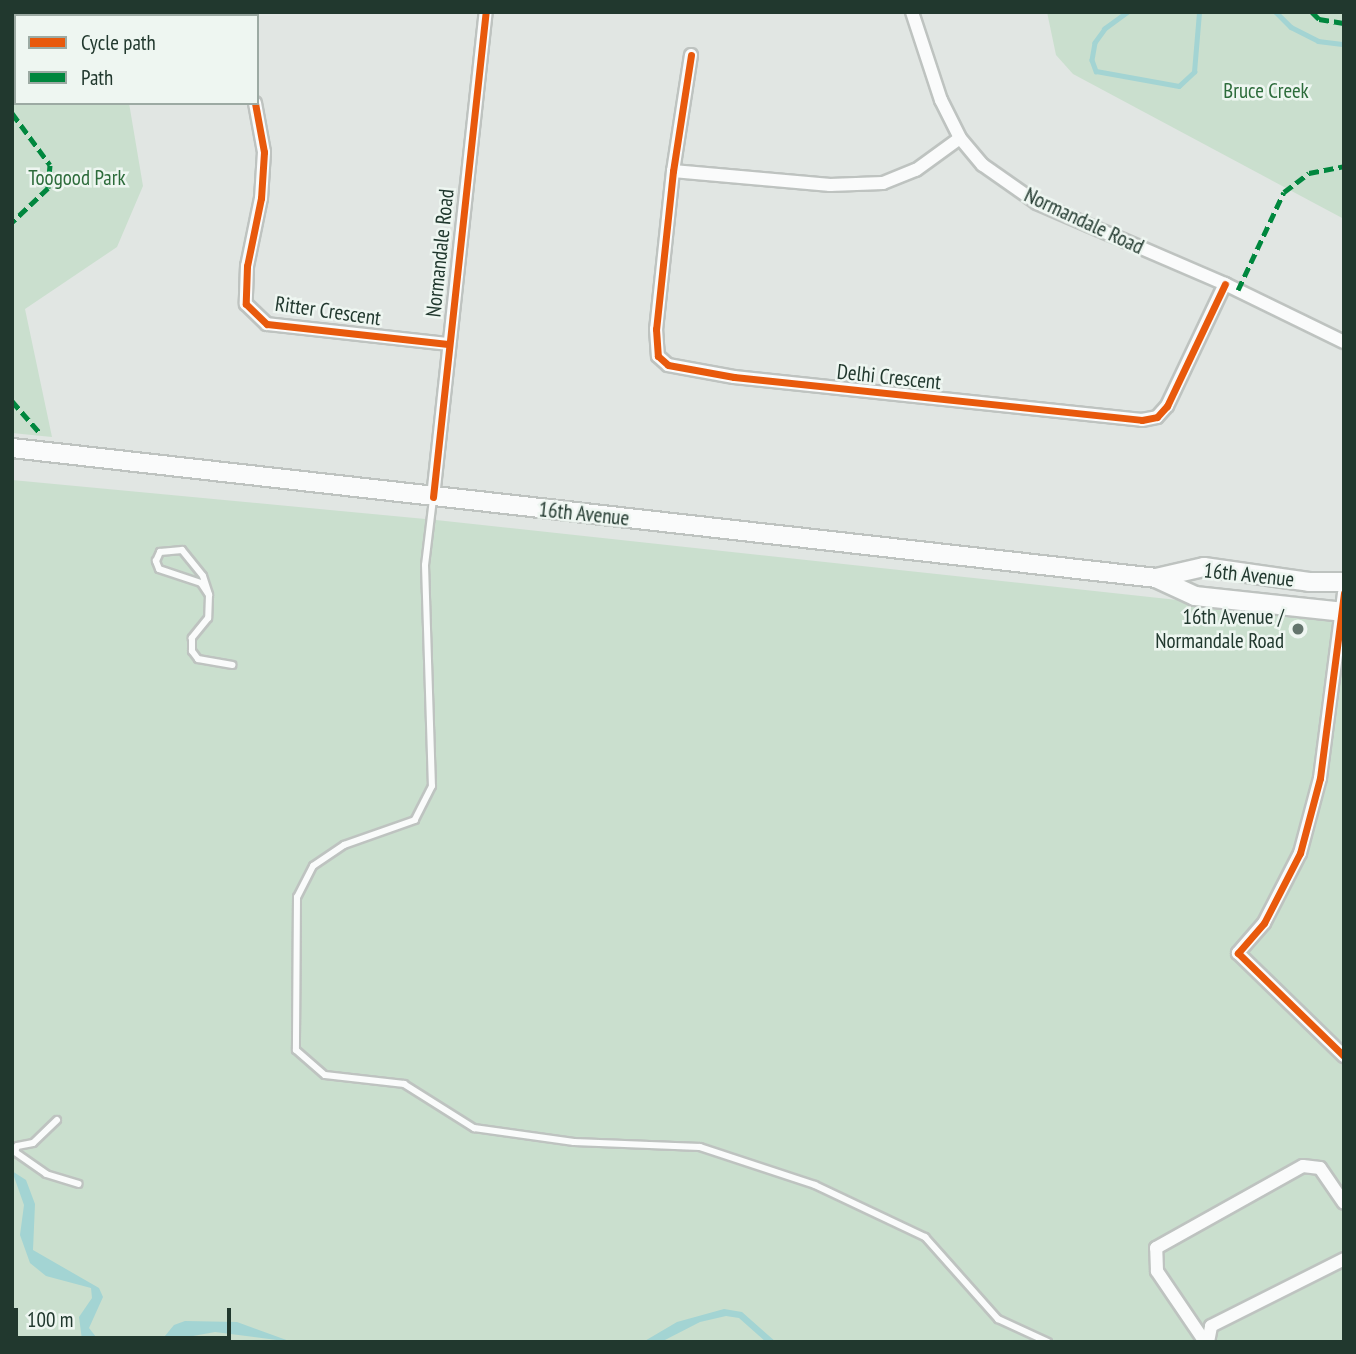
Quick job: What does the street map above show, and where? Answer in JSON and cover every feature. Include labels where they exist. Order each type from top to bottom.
[{"type":"main road","name":"16th Avenue","points":[[12,448],[433,498],[1156,578],[1195,596],[1342,612]]},
{"type":"main road","name":"16th Avenue","points":[[1156,578],[1204,567],[1344,582]]},
{"type":"street","name":"Normandale Road","points":[[433,498],[486,12]]},
{"type":"street","name":"Normandale Road","points":[[912,12],[941,100],[960,138],[983,165],[1037,203],[1225,284],[1344,342]]},
{"type":"street","name":"Delhi Crescent","points":[[691,55],[673,171],[656,345],[658,356],[668,365],[682,370],[1142,420],[1157,417],[1167,406],[1225,284]]},
{"type":"street","name":"Ritter Crescent","points":[[255,105],[264,152],[261,198],[247,266],[246,304],[267,324],[448,344]]},
{"type":"street","points":[[673,171],[830,184],[883,183],[916,170],[960,138]]},
{"type":"street","points":[[1344,593],[1320,778],[1300,853],[1264,923],[1238,953],[1344,1056]]},
{"type":"street","points":[[1206,1342],[1157,1271],[1156,1248],[1303,1166],[1320,1168],[1344,1203]]},
{"type":"street","points":[[1206,1342],[1211,1326],[1344,1259]]},
{"type":"lane","points":[[433,498],[425,565],[432,786],[415,820],[344,845],[313,866],[297,897],[296,1050],[325,1075],[404,1084],[474,1128],[574,1142],[700,1147],[815,1185],[925,1237],[998,1319],[1048,1342]]},
{"type":"lane","points":[[209,595],[201,583],[159,569],[156,561],[160,552],[182,550],[191,556],[209,595],[208,618],[192,638],[192,650],[198,659],[232,665]]},
{"type":"lane","points":[[57,1120],[33,1143],[18,1146],[15,1152],[47,1174],[78,1184]]},
{"type":"green space","name":"Toogood Park","points":[[12,12],[100,12],[101,14],[14,14],[14,105],[129,105],[143,186],[117,247],[25,309],[52,437],[12,433]]},
{"type":"green space","name":"Bruce Creek","points":[[1047,12],[1344,12],[1344,219],[1073,74],[1056,55]]},
{"type":"green space","points":[[12,480],[436,520],[1344,618],[1344,1342],[12,1342]]},
{"type":"water","points":[[12,1171],[26,1180],[35,1204],[33,1250],[99,1288],[103,1297],[89,1328],[96,1337],[116,1342],[82,1340],[79,1317],[92,1298],[91,1288],[46,1276],[30,1263],[20,1235],[24,1205]]},
{"type":"water","points":[[724,1309],[742,1312],[776,1342],[766,1342],[739,1318],[726,1316],[700,1322],[661,1342],[643,1342],[677,1322]]},
{"type":"water","points":[[185,1321],[237,1322],[292,1342],[215,1332],[160,1342],[174,1325]]},
{"type":"waterway","points":[[1128,12],[1105,29],[1095,43],[1092,60],[1096,71],[1179,86],[1194,72],[1199,12]]},
{"type":"waterway","points":[[1276,12],[1291,27],[1318,41],[1344,44]]},
{"type":"marked path","points":[[1312,12],[1319,19],[1344,23]]},
{"type":"marked path","points":[[12,113],[50,165],[48,188],[12,222]]},
{"type":"marked path","points":[[1238,290],[1284,192],[1309,173],[1344,166]]},
{"type":"marked path","points":[[12,401],[39,432]]},
{"type":"cycle path","points":[[433,497],[486,12]]},
{"type":"cycle path","points":[[691,55],[673,171],[656,329],[658,356],[668,365],[734,377],[1142,420],[1157,417],[1167,406],[1225,284]]},
{"type":"cycle path","points":[[255,105],[264,152],[261,198],[247,266],[246,304],[267,324],[448,344]]},
{"type":"cycle path","points":[[1344,593],[1320,778],[1300,853],[1264,923],[1238,953],[1344,1056]]},
{"type":"place","name":"16th Avenue / Normandale Road","points":[[1298,629]]}]
